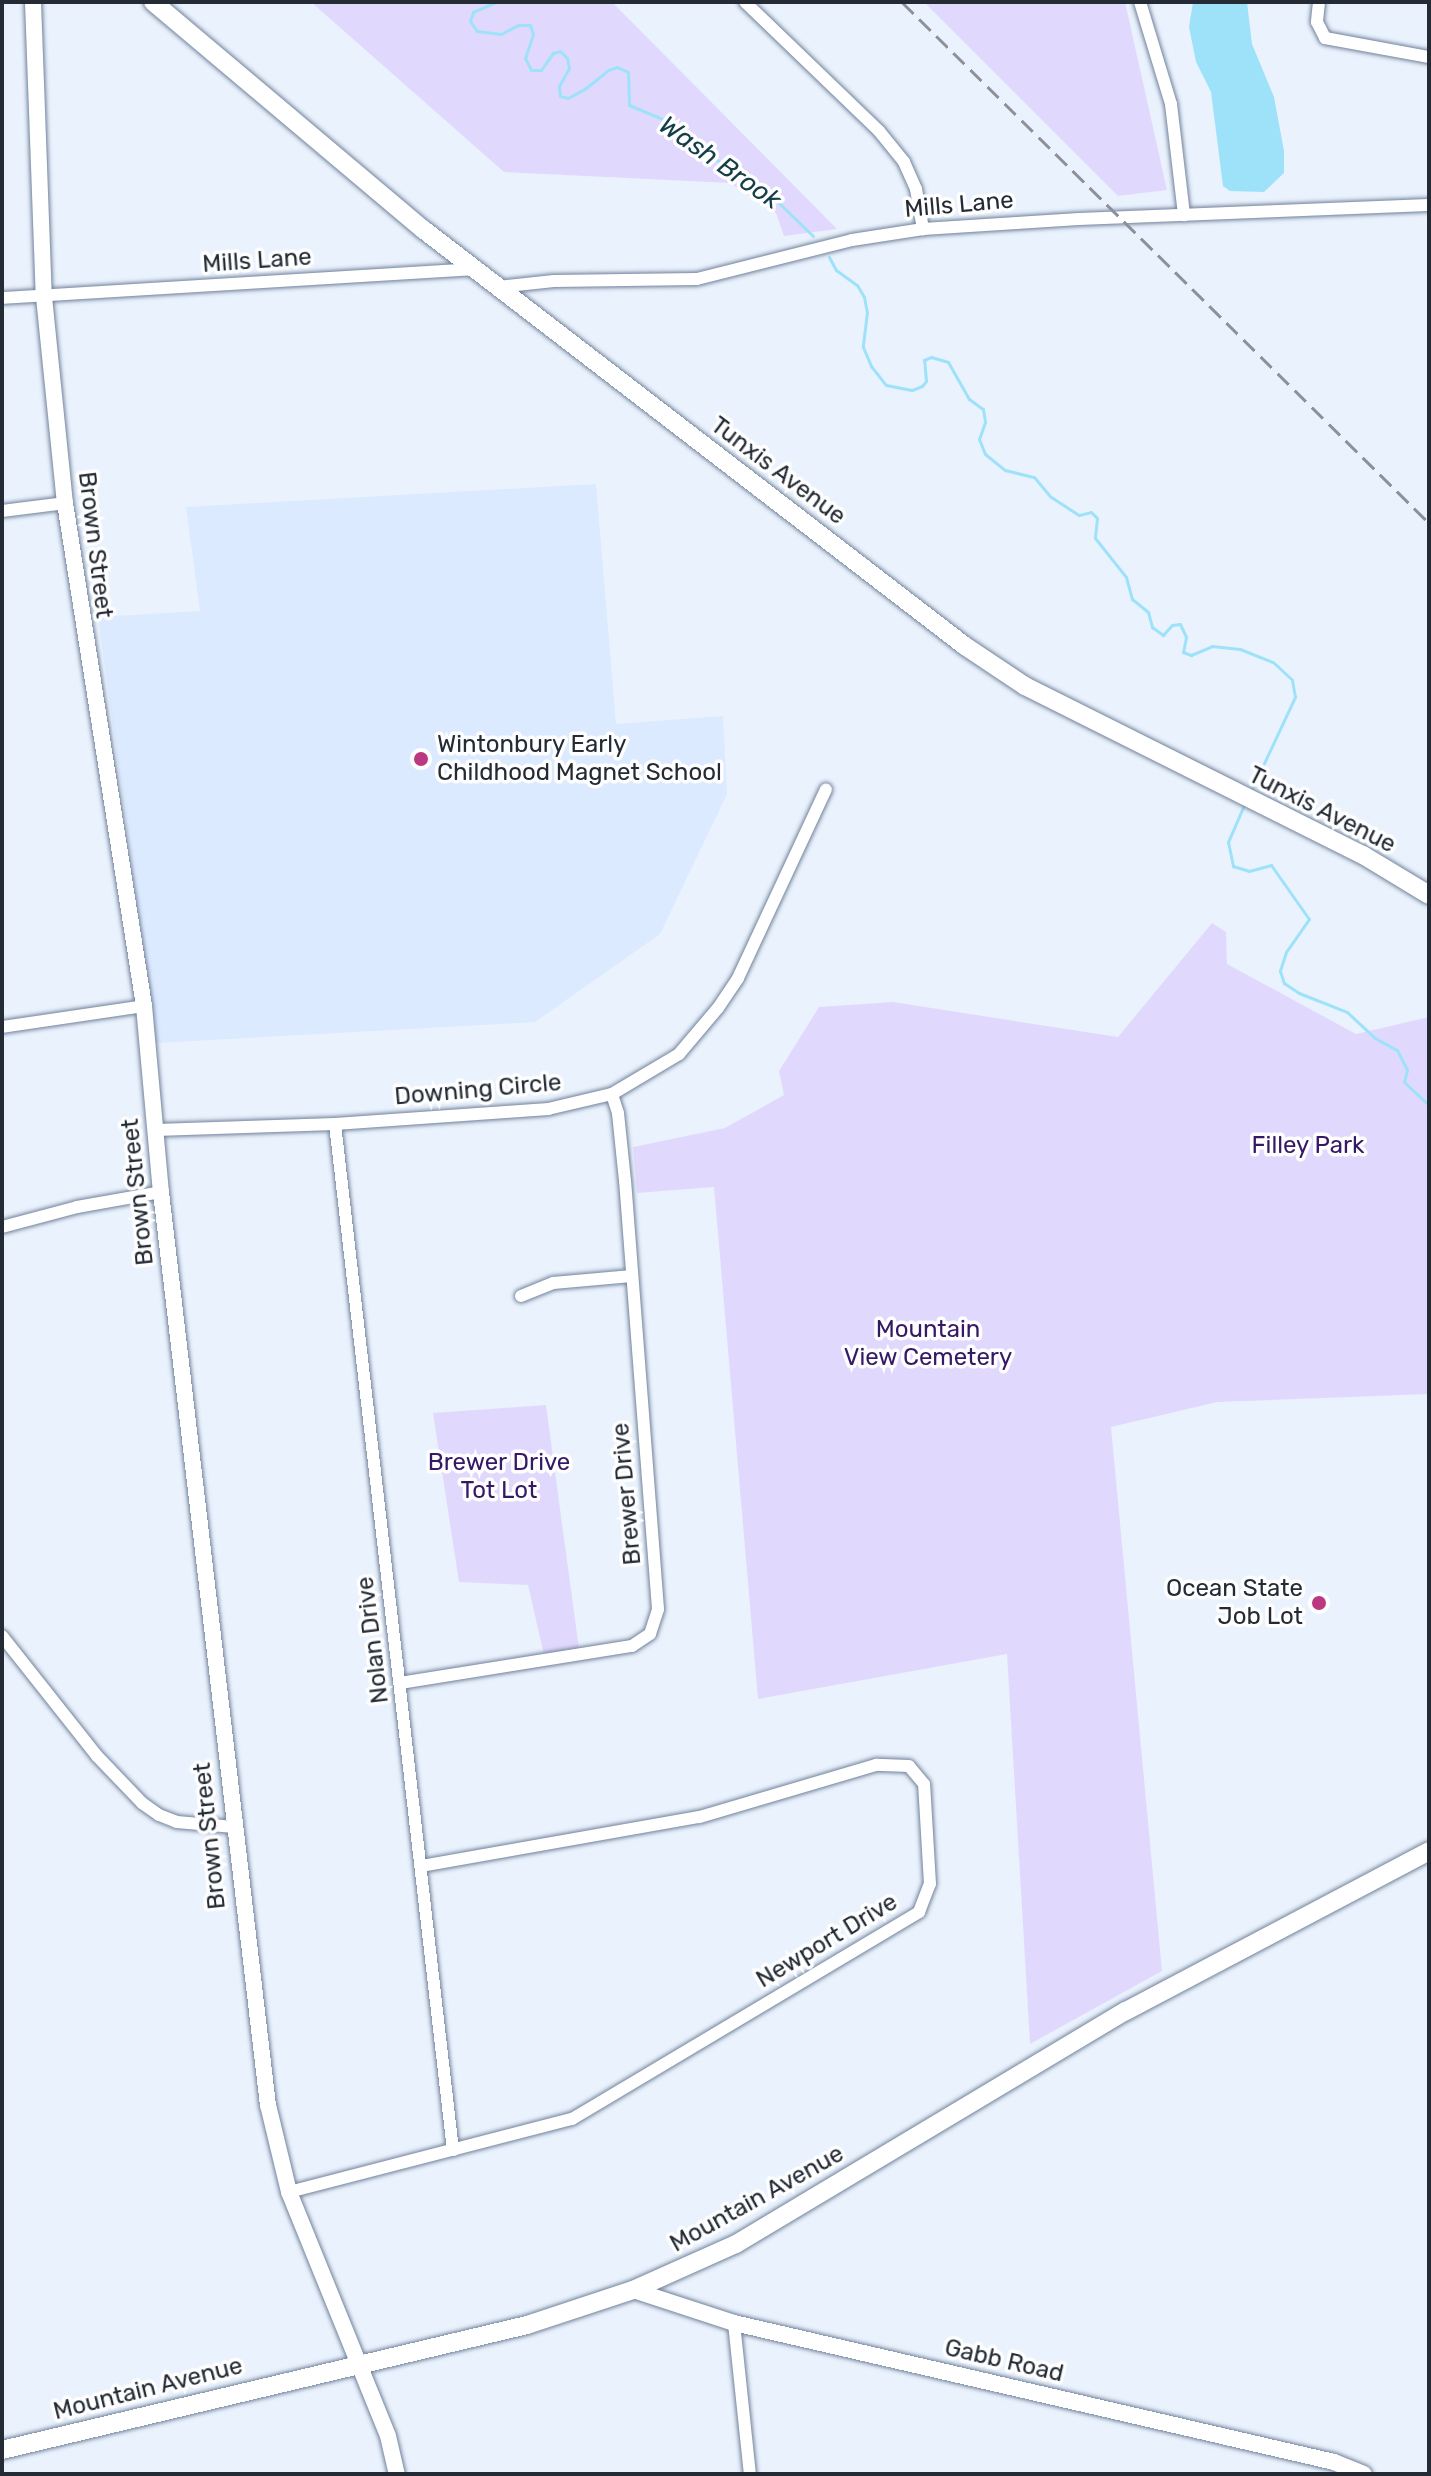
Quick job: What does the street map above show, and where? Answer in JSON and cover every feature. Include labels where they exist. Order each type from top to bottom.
[{"type":"main road","name":"Tunxis Avenue","points":[[153,2],[474,269],[965,646],[1025,686],[1363,855],[1429,895]]},
{"type":"main road","name":"Mountain Avenue","points":[[2,2450],[527,2325],[633,2290],[736,2244],[1126,2011],[1429,1851]]},
{"type":"street","name":"Brown Street","points":[[33,2],[44,297],[65,503],[144,1006],[161,1192],[268,2105],[289,2192],[388,2436],[397,2474]]},
{"type":"street","points":[[745,2],[879,131],[904,162],[916,189],[923,229]]},
{"type":"street","points":[[1140,2],[1171,104],[1184,215]]},
{"type":"street","points":[[1319,2],[1317,22],[1325,38],[1429,57]]},
{"type":"street","name":"Mills Lane","points":[[498,287],[554,281],[697,279],[852,240],[923,229],[1429,205]]},
{"type":"street","name":"Mills Lane","points":[[2,298],[474,269]]},
{"type":"street","points":[[2,511],[65,503]]},
{"type":"street","name":"Downing Circle","points":[[156,1130],[335,1124],[548,1109],[612,1094],[679,1054],[718,1008],[738,978],[826,789]]},
{"type":"street","points":[[2,1027],[144,1006]]},
{"type":"street","name":"Brewer Drive","points":[[400,1683],[632,1646],[650,1634],[658,1609],[618,1113],[612,1094]]},
{"type":"street","name":"Nolan Drive","points":[[335,1124],[453,2150]]},
{"type":"street","points":[[2,1227],[77,1207],[161,1192]]},
{"type":"street","points":[[521,1296],[553,1283],[632,1276]]},
{"type":"street","points":[[2,1636],[97,1756],[142,1803],[159,1815],[177,1822],[234,1827]]},
{"type":"street","name":"Newport Drive","points":[[289,2192],[572,2119],[919,1912],[930,1884],[924,1784],[909,1766],[876,1765],[699,1817],[422,1866]]},
{"type":"street","name":"Gabb Road","points":[[633,2290],[734,2323],[1334,2462],[1364,2474]]},
{"type":"street","points":[[734,2323],[750,2474]]},
{"type":"shaded area","name":"Wintonbury Early Childhood Magnet School","points":[[596,484],[616,724],[723,716],[727,794],[660,934],[535,1022],[156,1043],[98,617],[200,611],[186,507]]},
{"type":"green space","points":[[311,2],[612,2],[837,229],[784,236],[776,213],[730,183],[504,172]]},
{"type":"green space","points":[[924,2],[1125,2],[1167,190],[1118,196]]},
{"type":"green space","name":"Mountain View Cemetery","points":[[1212,923],[1226,932],[1227,964],[1356,1034],[1429,1017],[1429,1394],[1217,1402],[1111,1427],[1162,1971],[1030,2044],[1007,1654],[758,1699],[714,1187],[637,1193],[633,1147],[725,1128],[784,1095],[779,1071],[819,1007],[893,1002],[1118,1037]]},
{"type":"green space","name":"Brewer Drive Tot Lot","points":[[546,1405],[579,1649],[544,1655],[528,1585],[459,1582],[433,1413]]},
{"type":"water","points":[[1193,2],[1247,2],[1252,44],[1274,97],[1284,151],[1284,173],[1264,192],[1230,191],[1223,186],[1211,92],[1196,62],[1189,27]]},
{"type":"waterway","name":"Wash Brook","points":[[496,2],[473,12],[470,21],[477,31],[501,34],[518,25],[530,25],[533,34],[525,58],[531,70],[541,70],[553,53],[560,51],[567,58],[569,68],[559,86],[560,96],[568,98],[608,70],[617,67],[628,72],[629,105],[670,122],[701,149],[780,204],[813,236]]},
{"type":"waterway","name":"Wash Brook","points":[[829,257],[836,270],[857,285],[864,297],[867,312],[863,347],[871,366],[886,385],[912,390],[926,381],[924,360],[931,357],[948,362],[969,399],[983,409],[985,422],[979,439],[985,454],[1005,470],[1034,477],[1051,497],[1079,515],[1091,512],[1097,518],[1095,538],[1126,577],[1132,599],[1148,612],[1152,627],[1163,635],[1172,625],[1180,624],[1186,637],[1183,652],[1191,655],[1212,646],[1240,649],[1273,662],[1292,680],[1295,697],[1251,791]]},
{"type":"waterway","name":"Wash Brook","points":[[1244,805],[1228,842],[1233,866],[1249,871],[1271,865],[1309,919],[1286,952],[1280,971],[1284,983],[1299,993],[1347,1012],[1375,1038],[1397,1050],[1407,1070],[1404,1082],[1429,1105]]},
{"type":"railway","points":[[902,2],[1429,523]]},
{"type":"place","name":"Wintonbury Early Childhood Magnet School","points":[[421,759]]},
{"type":"place","name":"Ocean State Job Lot","points":[[1319,1603]]},
{"type":"park label","name":"Filley Park","points":[[1308,1146]]}]
